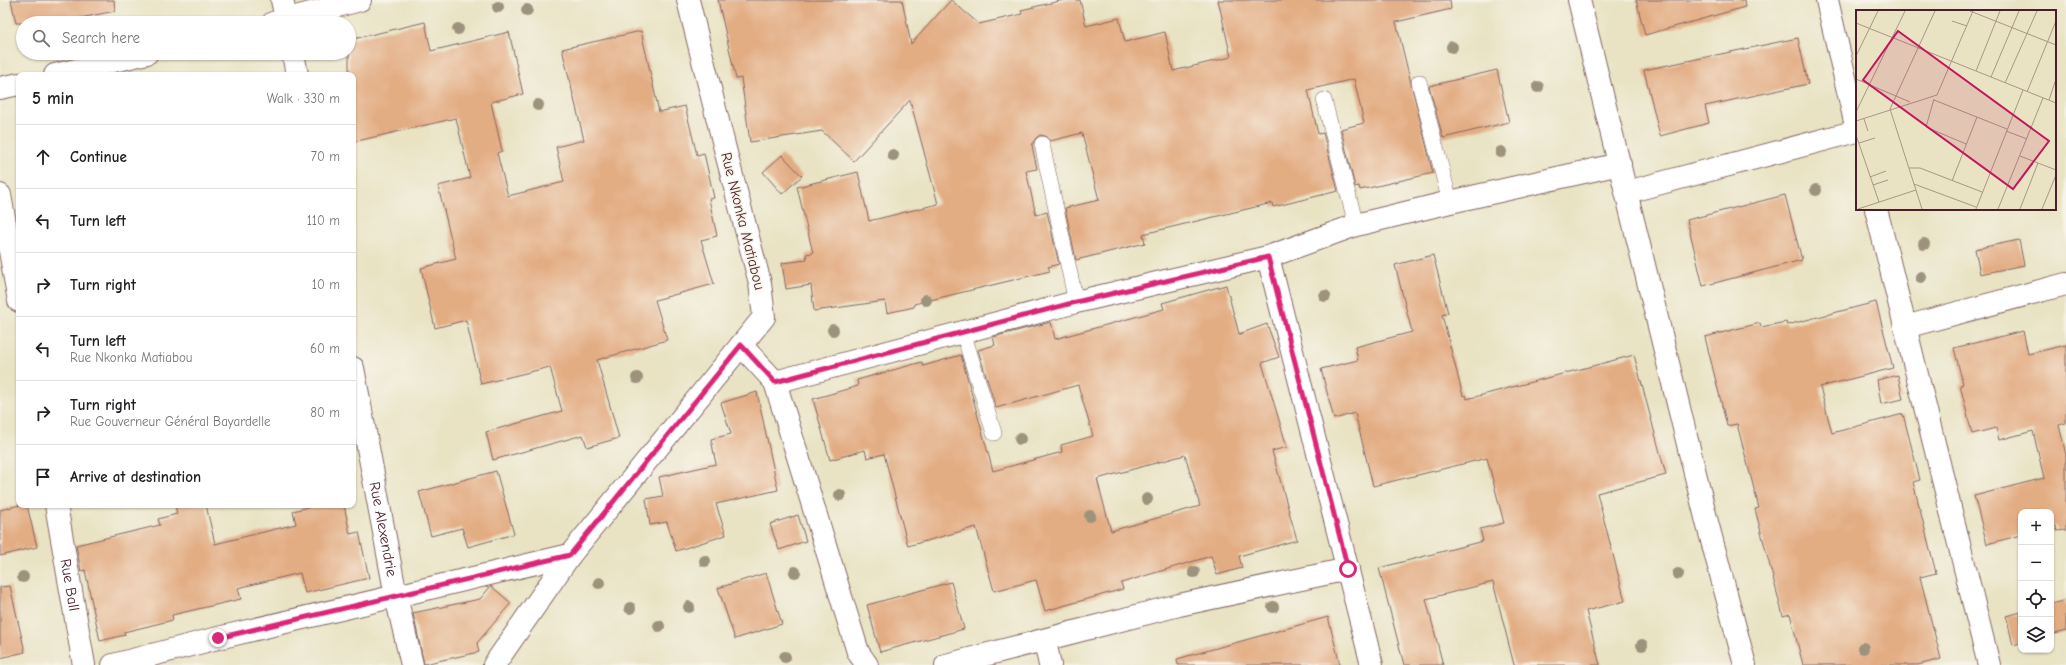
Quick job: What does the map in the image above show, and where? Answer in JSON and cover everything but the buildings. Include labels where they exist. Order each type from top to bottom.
[{"type":"street","points":[[282,16],[360,0]]},
{"type":"street","name":"Rue Nkonka Matiabou","points":[[494,665],[570,555],[764,317],[760,283],[726,156],[688,0]]},
{"type":"street","points":[[1579,0],[1707,522],[1745,665]]},
{"type":"street","points":[[1827,0],[1856,126]]},
{"type":"street","points":[[68,72],[118,60]]},
{"type":"street","points":[[294,60],[296,72]]},
{"type":"street","points":[[0,88],[16,85]]},
{"type":"street","points":[[1626,192],[1856,130]]},
{"type":"street","points":[[775,382],[1076,302],[1268,257],[1356,225],[1450,202],[1620,164]]},
{"type":"street","points":[[0,195],[16,284]]},
{"type":"street","points":[[1876,210],[1989,665]]},
{"type":"street","points":[[1268,257],[1372,665]]},
{"type":"street","points":[[1905,327],[2066,284]]},
{"type":"street","points":[[741,345],[775,382],[858,652],[867,665]]},
{"type":"street","name":"Rue Alexendrie","points":[[356,384],[396,596],[412,665]]},
{"type":"street","name":"Rue Ball","points":[[57,508],[84,665]]},
{"type":"street","points":[[113,665],[570,555]]},
{"type":"street","points":[[947,665],[1179,606],[1348,569]]},
{"type":"street","points":[[1044,641],[1050,665]]},
{"type":"lane","points":[[1419,82],[1450,202]]},
{"type":"lane","points":[[1324,100],[1356,225]]},
{"type":"lane","points":[[1042,144],[1076,302]]},
{"type":"lane","points":[[963,332],[994,433]]},
{"type":"route","points":[[218,638],[570,555],[741,345],[775,382],[1076,302],[1268,257],[1348,569]]}]
